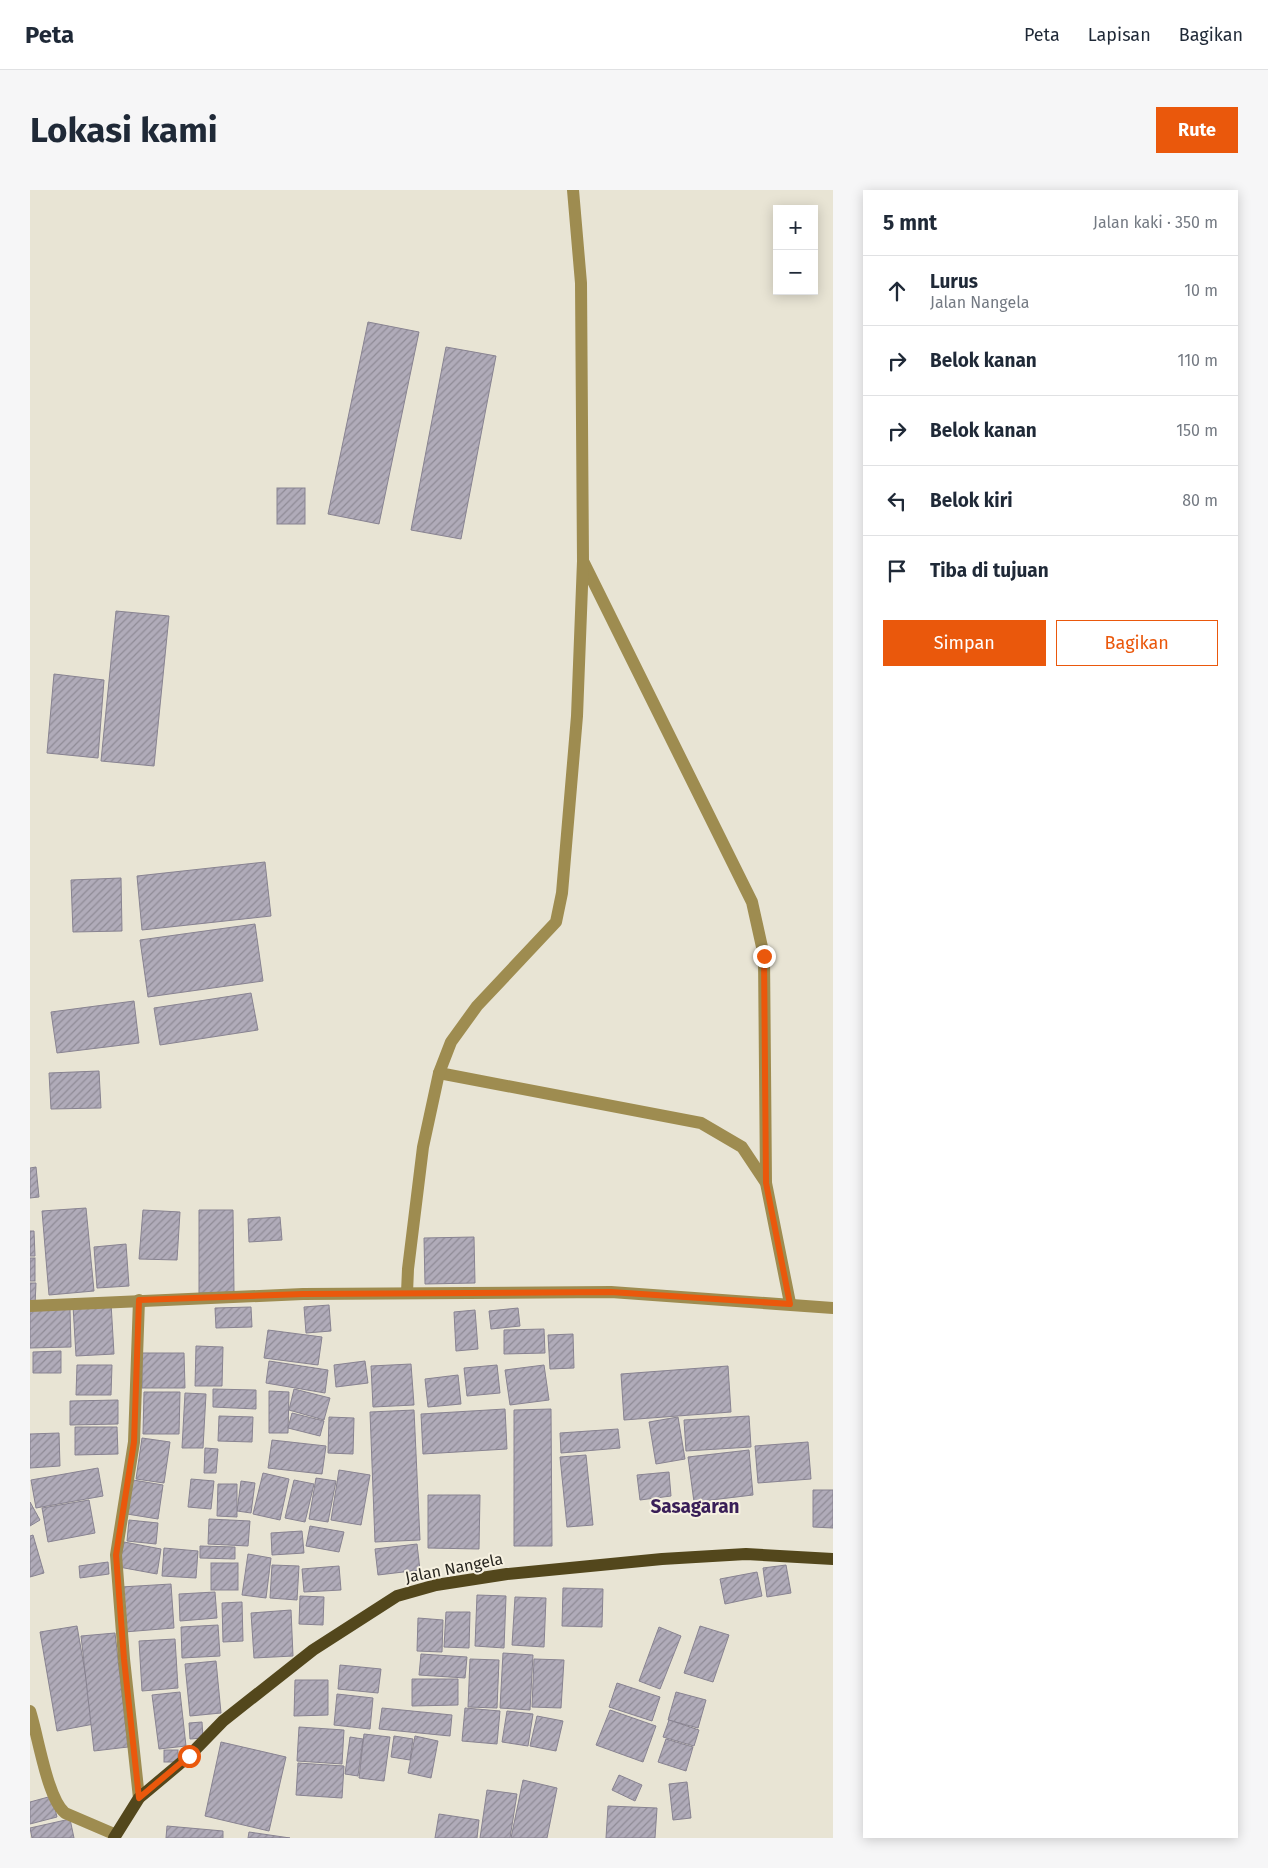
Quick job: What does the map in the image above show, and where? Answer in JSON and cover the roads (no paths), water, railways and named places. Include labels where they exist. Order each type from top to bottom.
[{"type":"main road","name":"Jalan Nangela","points":[[114,1836],[139,1798],[189,1756],[223,1720],[313,1650],[396,1596],[436,1585],[507,1574],[653,1560],[746,1554],[833,1559]]},
{"type":"street","points":[[407,1293],[408,1269],[423,1147],[439,1073],[450,1042],[477,1006],[556,922],[562,893],[577,716],[583,561],[581,283],[573,190]]},
{"type":"street","points":[[583,561],[752,902],[764,956],[766,1183],[790,1304]]},
{"type":"street","points":[[439,1073],[700,1123],[742,1147],[766,1183]]},
{"type":"street","points":[[30,1306],[303,1294],[611,1292],[833,1308]]},
{"type":"street","points":[[139,1300],[134,1442],[116,1555],[124,1659],[139,1798]]},
{"type":"street","points":[[30,1711],[50,1784],[60,1809],[64,1813],[114,1836]]},
{"type":"district","name":"Sasagaran","points":[[695,1506]]}]
